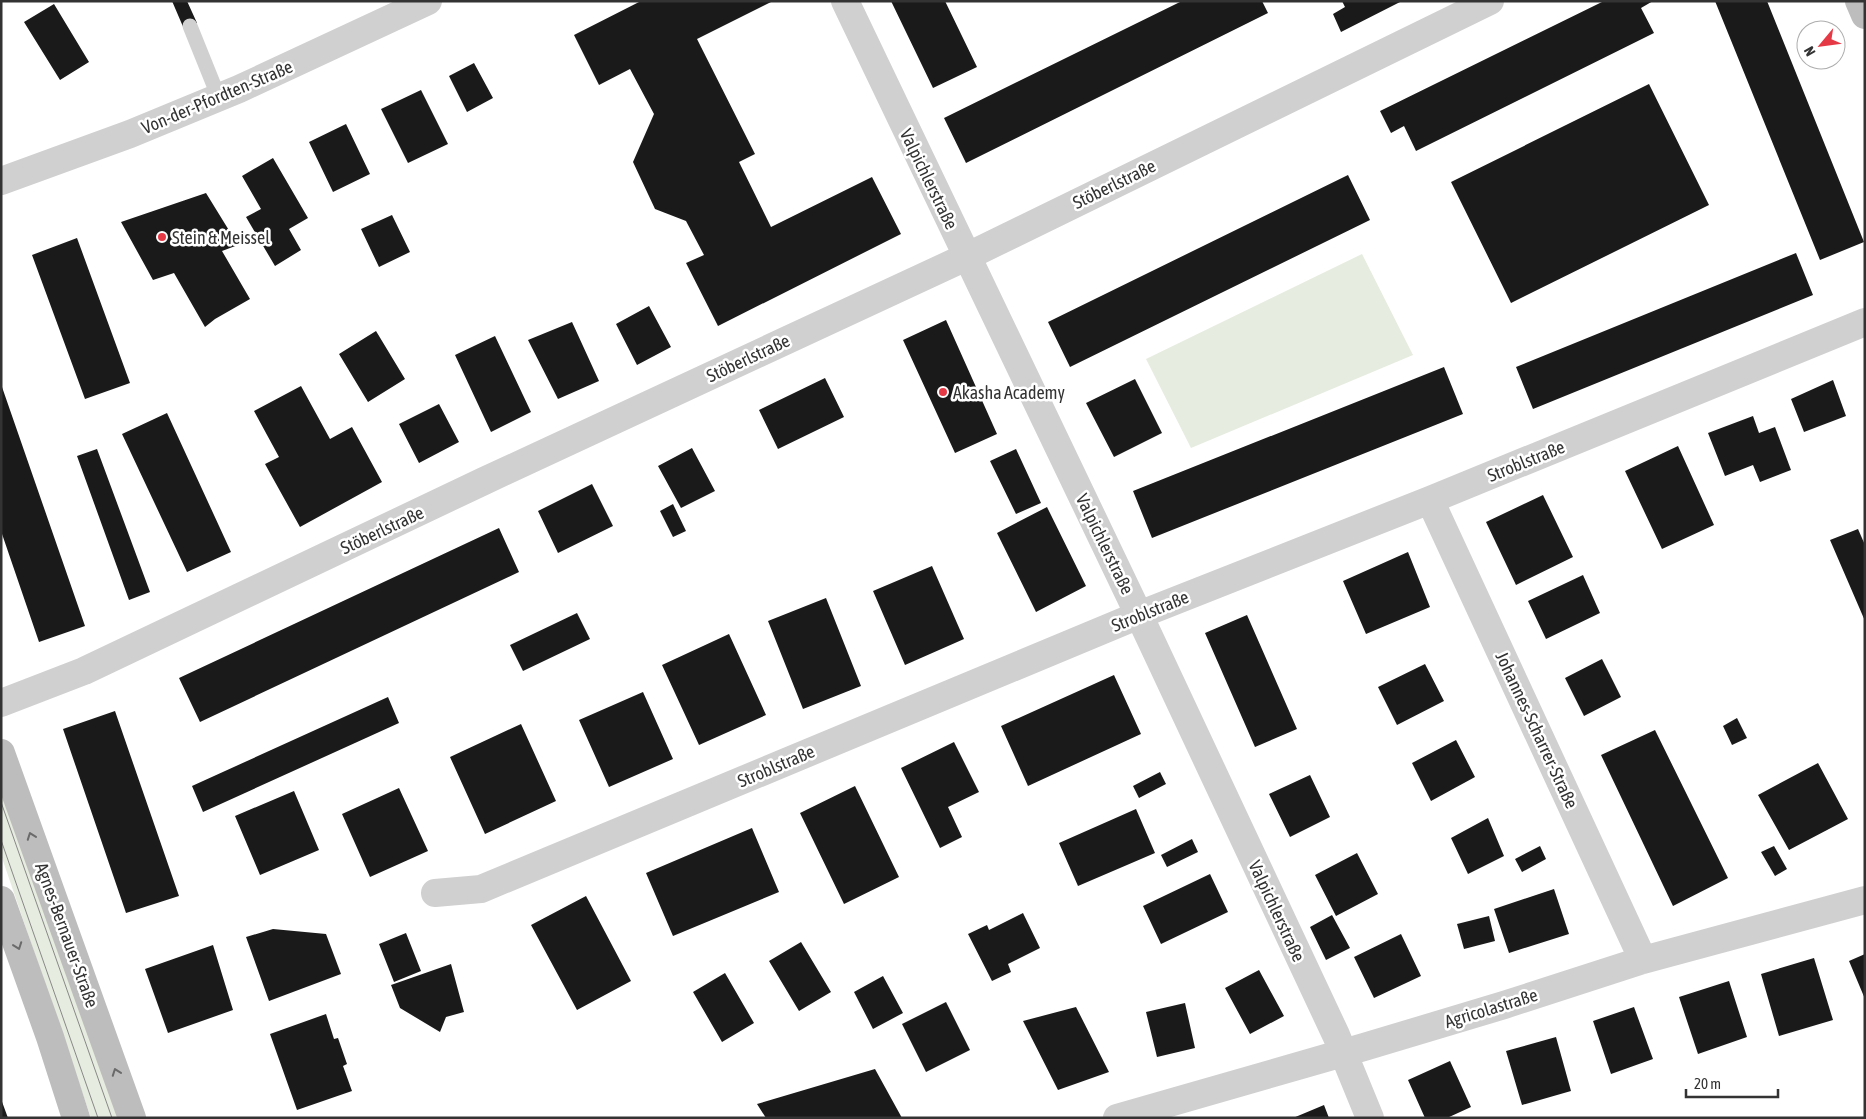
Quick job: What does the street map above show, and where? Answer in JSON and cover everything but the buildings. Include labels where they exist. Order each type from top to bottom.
[{"type":"main road","points":[[1859,1],[1865,15]]},
{"type":"main road","name":"Agnes-Bernauer-Straße","points":[[1,753],[132,1118]]},
{"type":"main road","points":[[1,900],[47,1028],[76,1118]]},
{"type":"street","name":"Von-der-Pfordten-Straße","points":[[1,182],[130,134],[219,98],[428,1]]},
{"type":"street","name":"Valpichlerstraße","points":[[845,1],[1139,615],[1344,1053],[1370,1118]]},
{"type":"street","name":"Stöberlstraße","points":[[1,703],[84,671],[484,481],[966,257],[1490,1]]},
{"type":"street","name":"Stroblstraße","points":[[435,893],[481,889],[1139,615],[1430,500],[1865,322]]},
{"type":"street","name":"Johannes-Scharrer-Straße","points":[[1430,500],[1643,960]]},
{"type":"street","name":"Agricolastraße","points":[[1117,1118],[1344,1053],[1643,960],[1865,900]]},
{"type":"lane","points":[[190,26],[219,98]]},
{"type":"shaded area","points":[[1362,254],[1413,355],[1191,448],[1146,359]]},
{"type":"shaded area","points":[[1,777],[122,1118],[91,1118],[1,855]]},
{"type":"tram line","points":[[1,802],[112,1118]]},
{"type":"tram line","points":[[1,840],[98,1118]]},
{"type":"place","name":"Stein & Meissel","points":[[162,237]]},
{"type":"place","name":"Akasha Academy","points":[[943,392]]}]
